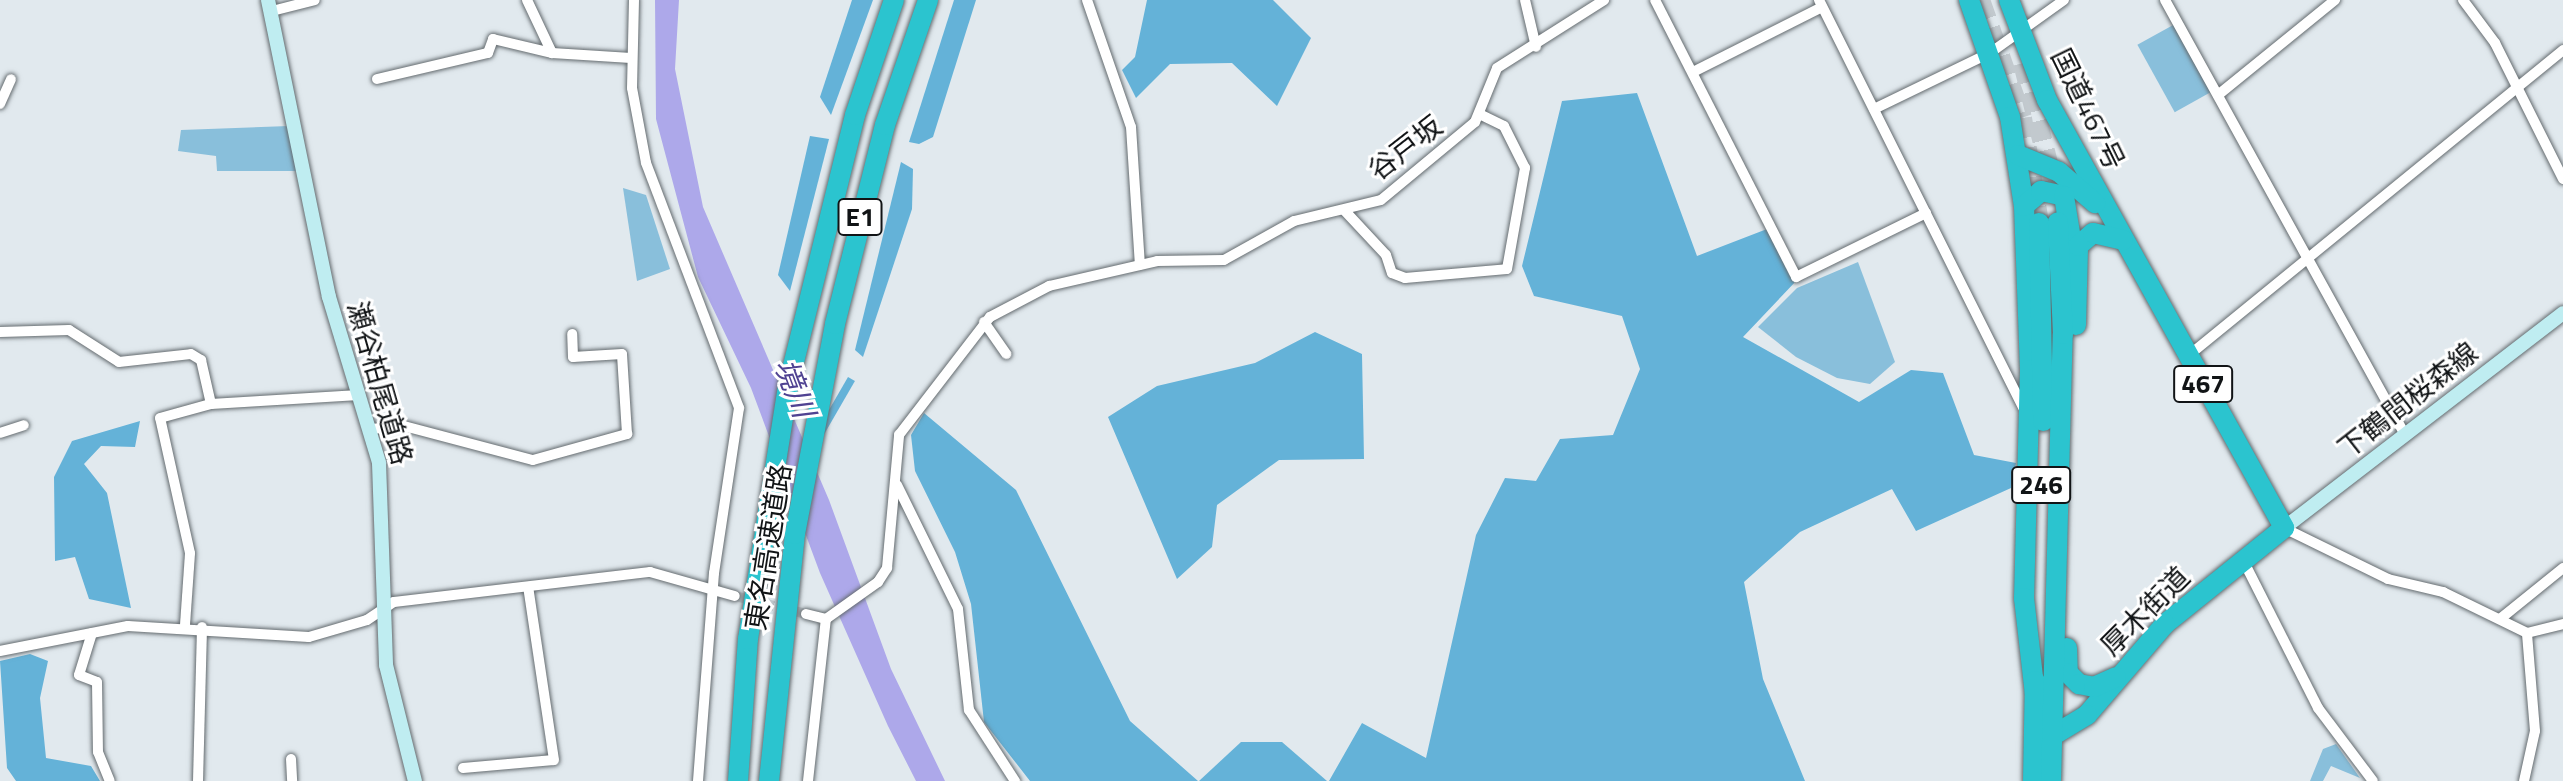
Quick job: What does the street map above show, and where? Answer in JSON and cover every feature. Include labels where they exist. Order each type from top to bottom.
[{"type":"highway","name":"東名高速道路","points":[[738,781],[770,479],[788,386],[851,130],[894,0]]},
{"type":"highway","name":"東名高速道路","points":[[769,781],[795,534],[813,440],[864,201],[928,0]]},
{"type":"highway","points":[[1969,0],[2027,158],[2024,206],[2029,420],[2024,598],[2035,694]]},
{"type":"highway","name":"国道467号","points":[[2009,0],[2064,132],[2284,528]]},
{"type":"highway","points":[[2027,158],[2057,152],[2064,132]]},
{"type":"highway","name":"国道467号","points":[[2027,158],[2079,186],[2123,240]]},
{"type":"highway","points":[[2024,206],[2050,190],[2070,202],[2074,262]]},
{"type":"highway","name":"246","points":[[2051,781],[2035,694],[2049,223],[2062,630]]},
{"type":"highway","points":[[2074,262],[2078,246],[2093,233],[2123,240]]},
{"type":"highway","name":"246","points":[[2033,781],[2061,667],[2074,262]]},
{"type":"highway","name":"厚木街道","points":[[2043,745],[2120,674],[2165,624],[2284,528]]},
{"type":"highway","points":[[2061,667],[2071,679],[2086,687],[2120,674]]},
{"type":"main road","name":"瀬谷柏尾道路","points":[[270,6],[329,297],[371,429],[384,504],[381,612],[396,721],[415,781]]},
{"type":"main road","name":"下鶴間桜森線","points":[[2284,528],[2563,313]]},
{"type":"street","points":[[270,6],[315,0]]},
{"type":"street","points":[[527,0],[552,53]]},
{"type":"street","points":[[634,0],[631,58],[636,116],[662,220],[739,408],[715,590],[698,781]]},
{"type":"street","points":[[1087,0],[1131,127],[1140,265]]},
{"type":"street","points":[[1525,0],[1536,47]]},
{"type":"street","name":"谷戸坂","points":[[826,619],[878,582],[897,485],[899,435],[908,418],[984,322],[1028,294],[1140,265],[1224,260],[1294,221],[1345,211],[1390,195],[1479,114],[1491,73],[1536,47],[1604,0]]},
{"type":"street","points":[[1655,0],[1796,277],[1926,213]]},
{"type":"street","points":[[1874,109],[1990,53],[2064,0]]},
{"type":"street","points":[[2165,0],[2405,434]]},
{"type":"street","points":[[2218,95],[2335,0]]},
{"type":"street","points":[[2463,0],[2517,87],[2563,179]]},
{"type":"street","points":[[1693,72],[1821,3],[2029,420]]},
{"type":"street","points":[[377,79],[488,53],[493,39],[552,53],[631,58]]},
{"type":"street","points":[[2188,356],[2563,50]]},
{"type":"street","points":[[0,104],[11,79]]},
{"type":"street","points":[[1345,211],[1386,255],[1392,273],[1405,278],[1507,269],[1525,168],[1504,126],[1479,114]]},
{"type":"street","points":[[984,322],[1006,354]]},
{"type":"street","points":[[0,332],[69,330],[119,362],[191,354],[201,360],[211,404]]},
{"type":"street","points":[[371,429],[404,426],[533,460],[627,434],[622,354],[573,357],[572,334]]},
{"type":"street","points":[[185,625],[187,531],[160,418],[211,404],[359,395]]},
{"type":"street","points":[[0,433],[24,426]]},
{"type":"street","points":[[897,485],[958,609],[969,710],[1015,781]]},
{"type":"street","points":[[2284,528],[2388,579],[2443,592],[2527,633],[2563,624]]},
{"type":"street","points":[[2243,560],[2318,708],[2373,781]]},
{"type":"street","points":[[2500,619],[2563,568]]},
{"type":"street","points":[[0,651],[92,633],[185,625],[309,637],[381,612],[394,602],[650,572],[735,596]]},
{"type":"street","points":[[463,768],[554,760],[528,587]]},
{"type":"street","points":[[806,614],[826,619],[808,781]]},
{"type":"street","points":[[198,781],[202,627]]},
{"type":"street","points":[[92,633],[79,675],[97,682],[98,752],[110,781]]},
{"type":"street","points":[[2524,781],[2535,731],[2527,633]]},
{"type":"street","points":[[534,712],[548,710]]},
{"type":"street","points":[[291,759],[292,781]]},
{"type":"shaded area","points":[[655,0],[679,0],[675,69],[703,207],[829,500],[891,669],[945,781],[916,781],[888,726],[820,573],[751,388],[698,277],[656,119]]},
{"type":"shaded area","points":[[852,0],[873,0],[831,115],[820,97]]},
{"type":"shaded area","points":[[954,0],[976,0],[933,137],[919,144],[909,142]]},
{"type":"shaded area","points":[[1147,0],[1273,0],[1311,38],[1277,106],[1232,63],[1170,64],[1136,98],[1122,70],[1135,57]]},
{"type":"shaded area","points":[[2175,24],[2212,91],[2175,112],[2137,45]]},
{"type":"shaded area","points":[[1637,93],[1697,256],[1767,229],[1797,280],[1743,337],[1859,402],[1911,370],[1943,373],[1974,455],[2016,463],[2011,488],[1916,531],[1892,489],[1800,532],[1744,582],[1763,679],[1805,781],[1329,781],[1362,723],[1426,758],[1476,535],[1505,478],[1536,481],[1560,439],[1613,435],[1640,369],[1622,316],[1534,296],[1522,266],[1562,101]]},
{"type":"shaded area","points":[[289,126],[297,171],[217,171],[216,156],[178,151],[181,130]]},
{"type":"shaded area","points":[[810,136],[829,139],[790,291],[778,275]]},
{"type":"shaded area","points":[[901,162],[913,169],[912,209],[863,357],[855,350]]},
{"type":"shaded area","points":[[623,188],[646,195],[670,269],[637,281]]},
{"type":"shaded area","points":[[1858,262],[1895,362],[1870,384],[1837,378],[1796,357],[1758,327],[1797,288]]},
{"type":"shaded area","points":[[1315,332],[1362,354],[1364,459],[1279,460],[1217,505],[1212,547],[1177,579],[1108,417],[1157,386],[1255,363]]},
{"type":"shaded area","points":[[848,377],[855,381],[805,468],[798,464]]},
{"type":"shaded area","points":[[924,413],[1016,490],[1130,721],[1198,781],[1030,781],[984,722],[971,604],[955,552],[915,471],[911,435]]},
{"type":"shaded area","points":[[140,421],[135,447],[101,446],[84,464],[107,493],[131,608],[89,599],[75,557],[55,561],[54,477],[72,441]]},
{"type":"shaded area","points":[[30,654],[48,661],[40,698],[46,758],[91,766],[100,781],[16,781],[7,768],[0,661]]},
{"type":"shaded area","points":[[1241,742],[1282,742],[1327,781],[1199,781]]},
{"type":"shaded area","points":[[2336,744],[2360,778],[2331,766],[2323,781],[2310,781],[2323,749]]},
{"type":"tunnel","points":[[1980,0],[2022,118],[2039,223]]},
{"type":"tunnel","points":[[2023,63],[2053,183]]},
{"type":"tunnel","points":[[735,596],[806,614]]},
{"type":"water label","name":"境川","points":[[795,388]]}]
